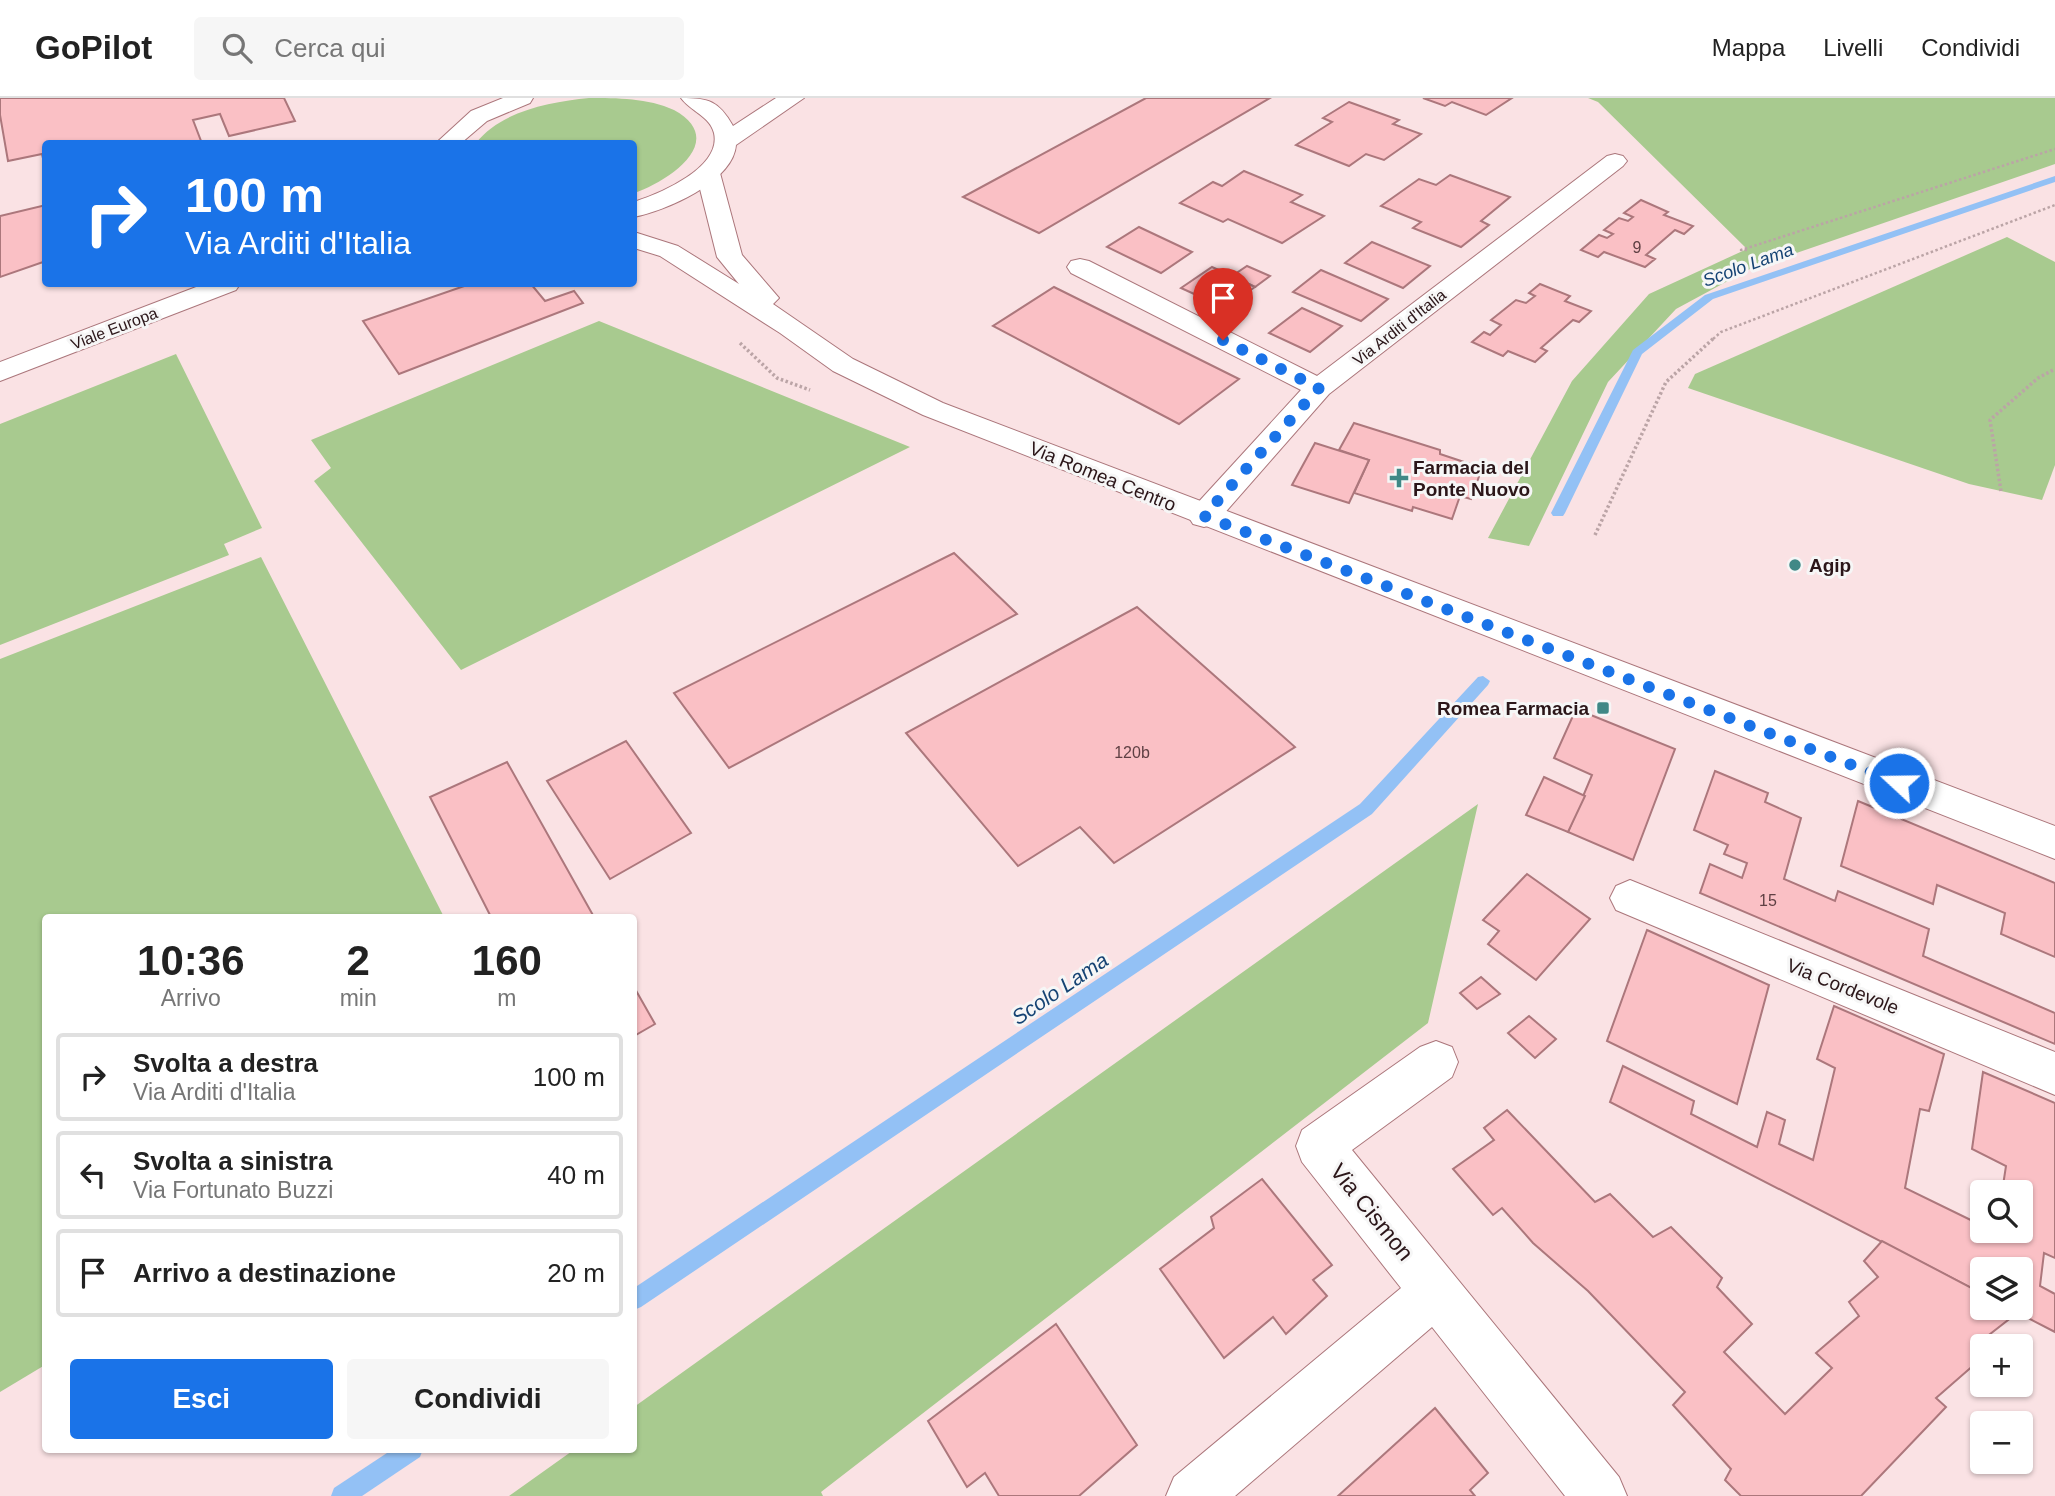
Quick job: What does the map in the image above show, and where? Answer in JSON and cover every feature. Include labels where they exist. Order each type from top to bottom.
[{"type":"street","points":[[450,139],[479,116],[522,98]]},
{"type":"street","points":[[692,98],[710,108],[723,123],[727,141]]},
{"type":"street","points":[[637,209],[684,191],[718,162],[727,141],[775,107],[793,98]]},
{"type":"street","points":[[450,139],[457,110]]},
{"type":"street","name":"Via Arditi d'Italia","points":[[1204,516],[1319,388],[1615,161]]},
{"type":"street","name":"Via Romea Centro","points":[[708,173],[730,257],[790,327]]},
{"type":"street","name":"Via Romea Centro","points":[[637,241],[669,251],[790,327],[843,365],[933,409],[2055,843]]},
{"type":"street","points":[[1080,267],[1319,388]]},
{"type":"street","name":"Viale Europa","points":[[0,372],[220,287]]},
{"type":"street","name":"Via Cordevole","points":[[1630,898],[2055,1074]]},
{"type":"street","name":"Via Cismon","points":[[1436,1062],[1319,1146],[1600,1496]]},
{"type":"street","points":[[1193,1496],[1436,1291]]},
{"type":"path","points":[[1747,250],[1741,250],[2055,149]]},
{"type":"path","points":[[1595,535],[1666,382],[1721,332],[2055,205]]},
{"type":"path","points":[[2001,491],[1990,420],[2038,378],[2055,369]]},
{"type":"green space","points":[[589,98],[621,99],[664,106],[690,122],[696,134],[695,147],[676,170],[637,192],[637,140],[479,140],[486,132],[512,116],[558,102]]},
{"type":"green space","points":[[1588,98],[2055,98],[2055,164],[1750,269],[1676,309],[1608,382],[1529,546],[1488,538],[1572,381],[1649,294],[1747,249],[1598,102]]},
{"type":"green space","points":[[2007,237],[2055,262],[2055,465],[2042,500],[1969,484],[1688,388],[1695,374]]},
{"type":"green space","points":[[599,321],[910,447],[461,670],[314,481],[331,468],[311,440]]},
{"type":"green space","points":[[176,354],[262,528],[224,544],[229,555],[0,645],[0,424]]},
{"type":"green space","points":[[261,557],[442,914],[42,914],[42,1367],[0,1392],[0,659]]},
{"type":"green space","points":[[1478,804],[1428,1023],[821,1492],[823,1496],[509,1496],[569,1453],[637,1453],[637,1405]]},
{"type":"building","points":[[0,98],[284,98],[295,121],[229,136],[220,114],[193,120],[201,140],[42,140],[42,154],[8,161],[0,115]]},
{"type":"building","points":[[1146,98],[1270,98],[1039,233],[963,197]]},
{"type":"building","points":[[1423,98],[1512,98],[1486,115],[1452,102],[1445,106]]},
{"type":"building","points":[[1349,102],[1399,120],[1393,124],[1421,134],[1384,160],[1366,154],[1349,166],[1296,145],[1332,122],[1323,118]]},
{"type":"building","points":[[1244,171],[1302,195],[1291,202],[1324,216],[1282,243],[1228,219],[1223,222],[1180,203],[1213,182],[1222,186]]},
{"type":"building","points":[[1450,175],[1510,197],[1481,221],[1489,225],[1461,247],[1413,228],[1421,222],[1381,206],[1419,179],[1436,185]]},
{"type":"building","points":[[1641,200],[1668,212],[1664,215],[1693,226],[1684,234],[1675,230],[1646,255],[1655,259],[1645,267],[1604,252],[1598,257],[1581,250],[1599,235],[1607,238],[1613,234],[1604,230],[1619,218],[1628,221],[1633,217],[1624,213]]},
{"type":"building","points":[[42,206],[42,262],[0,277],[0,216]]},
{"type":"building","points":[[1139,227],[1192,252],[1161,273],[1107,247]]},
{"type":"building","points":[[1372,242],[1430,266],[1403,288],[1345,263]]},
{"type":"building","points":[[1247,266],[1270,276],[1255,287],[1232,276]]},
{"type":"building","points":[[1212,267],[1255,287],[1225,308],[1181,288]]},
{"type":"building","points":[[1321,270],[1388,299],[1361,321],[1293,292]]},
{"type":"building","points":[[1540,284],[1570,296],[1565,301],[1591,311],[1579,322],[1573,320],[1541,348],[1547,351],[1535,362],[1508,351],[1503,356],[1472,342],[1484,332],[1490,335],[1501,325],[1491,320],[1516,300],[1526,303],[1535,296],[1529,293]]},
{"type":"building","points":[[461,287],[533,287],[545,301],[574,291],[583,303],[399,374],[363,321]]},
{"type":"building","points":[[1054,287],[1239,379],[1179,424],[993,326]]},
{"type":"building","points":[[1302,308],[1342,326],[1310,352],[1269,333]]},
{"type":"building","points":[[1354,423],[1440,450],[1440,454],[1482,468],[1471,499],[1460,496],[1452,519],[1413,507],[1412,511],[1354,493],[1369,460],[1339,450]]},
{"type":"building","points":[[1315,443],[1369,460],[1349,503],[1292,485]]},
{"type":"building","points":[[954,553],[1017,614],[729,768],[674,693]]},
{"type":"building","points":[[1137,607],[1295,747],[1114,863],[1080,827],[1018,866],[906,733]]},
{"type":"building","points":[[1576,709],[1675,749],[1633,860],[1568,832],[1592,775],[1554,758]]},
{"type":"building","points":[[626,741],[691,833],[610,879],[547,781]]},
{"type":"building","points":[[507,762],[592,914],[489,914],[430,797]]},
{"type":"building","points":[[1715,771],[1768,793],[1765,802],[1801,818],[1784,879],[1835,901],[1838,891],[1929,929],[1923,956],[2055,1013],[2055,1044],[1700,893],[1710,864],[1742,878],[1747,863],[1724,854],[1728,845],[1694,830]]},
{"type":"building","points":[[1544,777],[1585,796],[1568,832],[1526,815]]},
{"type":"building","points":[[1858,801],[2055,883],[2055,957],[2001,934],[2005,913],[1937,885],[1933,904],[1841,866]]},
{"type":"building","points":[[1527,874],[1590,919],[1536,980],[1488,944],[1499,931],[1483,920]]},
{"type":"building","points":[[1647,930],[1769,985],[1737,1104],[1607,1041]]},
{"type":"building","points":[[1481,977],[1500,994],[1477,1009],[1460,993]]},
{"type":"building","points":[[637,992],[655,1024],[637,1034]]},
{"type":"building","points":[[1834,1006],[1944,1054],[1929,1111],[1920,1109],[1905,1188],[1970,1220],[1970,1243],[2033,1243],[2033,1180],[2004,1180],[2006,1166],[1972,1149],[1983,1072],[2055,1103],[2055,1258],[2044,1253],[2040,1286],[2055,1294],[2055,1332],[2032,1320],[2033,1257],[1970,1257],[1970,1287],[1610,1102],[1623,1066],[1694,1101],[1691,1114],[1757,1147],[1767,1112],[1785,1120],[1779,1144],[1813,1160],[1835,1068],[1817,1059]]},
{"type":"building","points":[[1529,1016],[1556,1039],[1535,1058],[1508,1033]]},
{"type":"building","points":[[1507,1110],[1595,1202],[1610,1194],[1653,1237],[1671,1227],[1722,1278],[1717,1287],[1752,1324],[1724,1352],[1785,1414],[1832,1368],[1816,1353],[1859,1316],[1849,1302],[1878,1277],[1864,1261],[1882,1241],[1970,1287],[1970,1320],[2008,1320],[1990,1334],[1970,1334],[1970,1368],[1936,1398],[1946,1407],[1861,1496],[1741,1496],[1725,1480],[1731,1469],[1673,1405],[1685,1392],[1588,1291],[1533,1243],[1502,1208],[1493,1215],[1453,1169],[1494,1140],[1484,1128]]},
{"type":"building","points":[[1262,1179],[1332,1265],[1313,1280],[1327,1296],[1286,1334],[1273,1317],[1224,1358],[1160,1269],[1214,1228],[1211,1217]]},
{"type":"building","points":[[1056,1324],[1137,1445],[1079,1496],[999,1496],[985,1473],[967,1487],[928,1421]]},
{"type":"building","points":[[1435,1408],[1488,1473],[1470,1490],[1475,1496],[1338,1496]]},
{"type":"waterway","name":"Scolo Lama","points":[[1558,513],[1637,352],[1709,297],[2055,179]]},
{"type":"waterway","name":"Scolo Lama","points":[[637,1298],[1366,809],[1483,681]]},
{"type":"waterway","name":"Scolo Lama","points":[[342,1496],[406,1453]]},
{"type":"place","name":"Farmacia del Ponte Nuovo","points":[[1399,478]]},
{"type":"place","name":"Agip","points":[[1795,565]]},
{"type":"place","name":"Romea Farmacia","points":[[1603,708]]},
{"type":"route","points":[[1223,340],[1319,388],[1204,516],[1899,783]]}]
